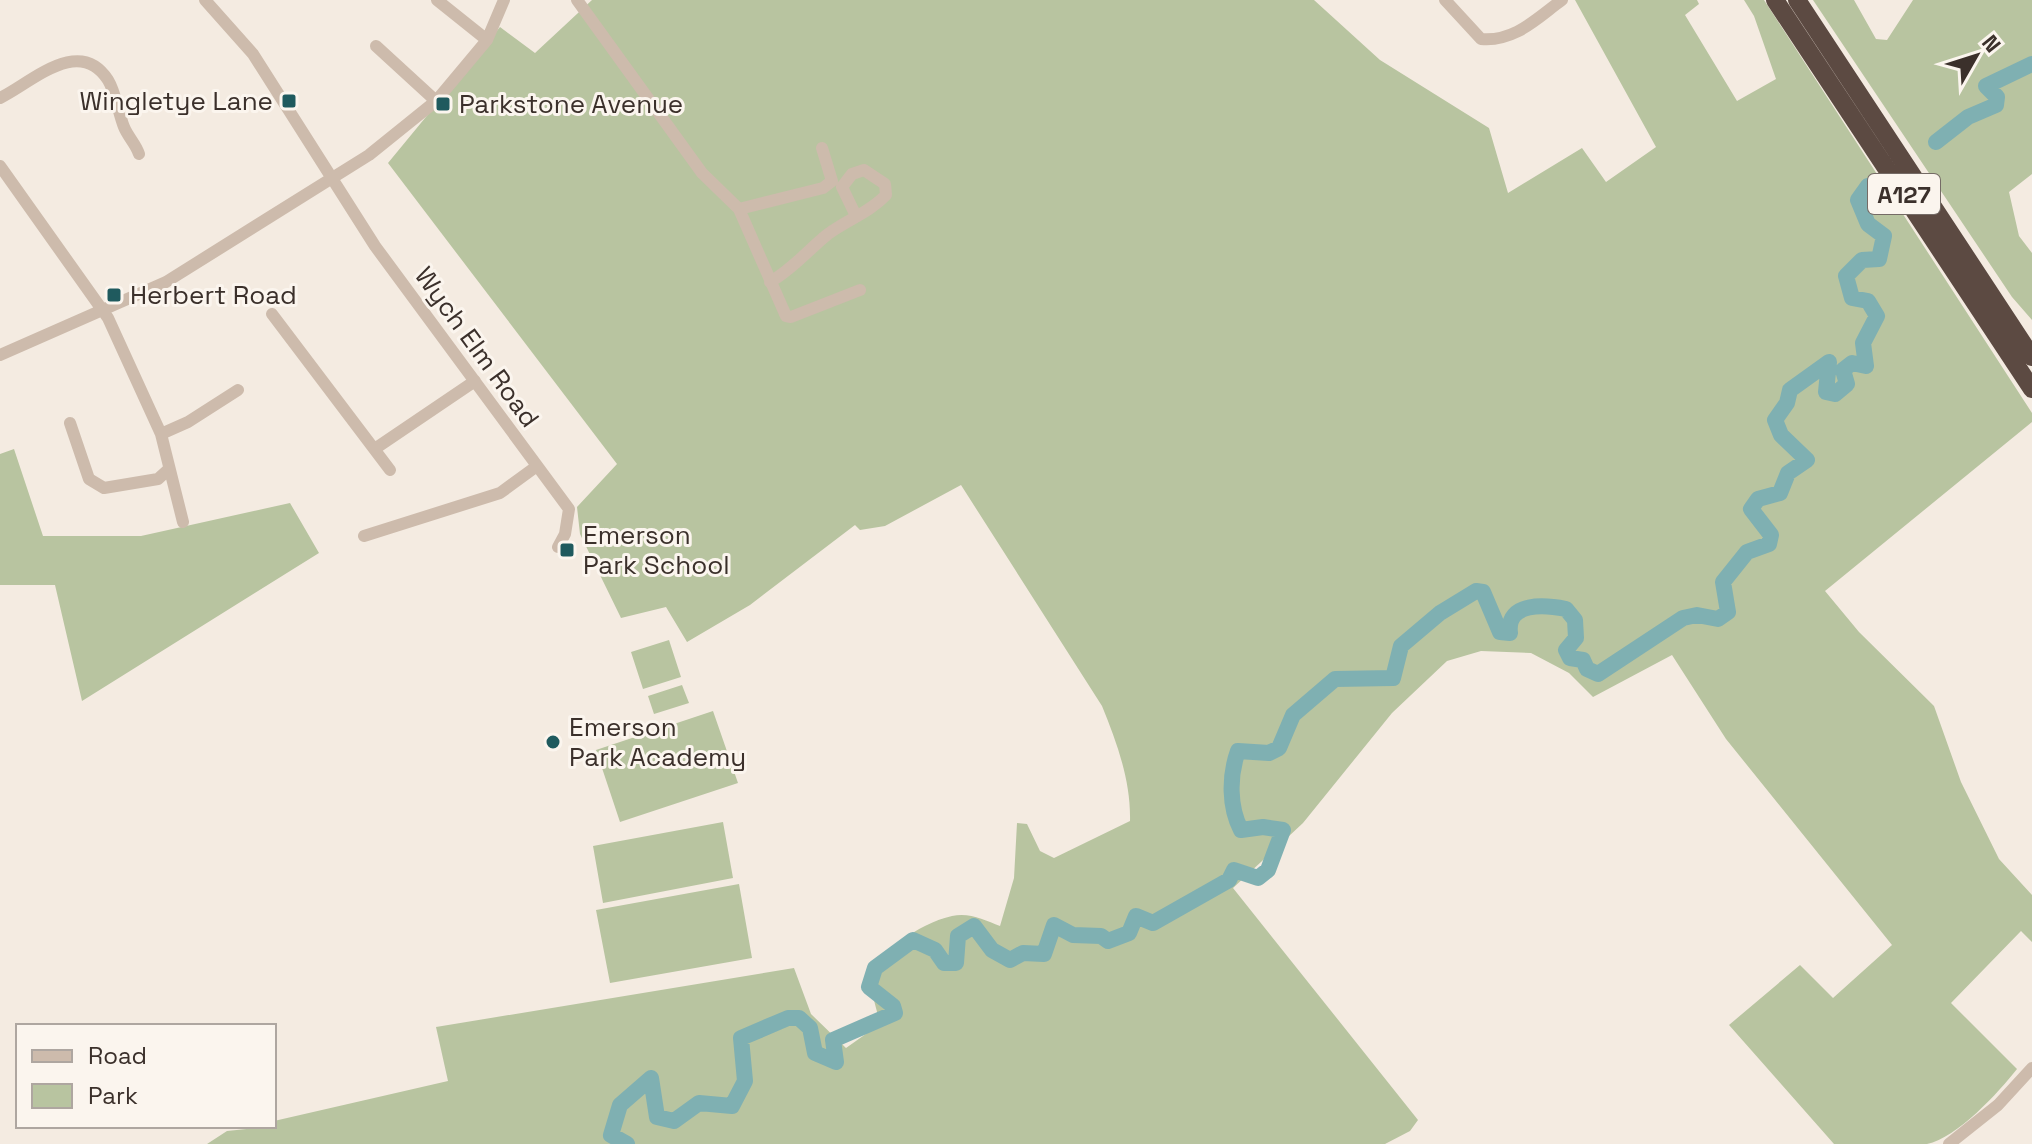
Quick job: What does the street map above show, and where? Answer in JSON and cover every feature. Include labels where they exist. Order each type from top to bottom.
[{"type":"highway","name":"A127","points":[[1775,0],[2032,389]]},
{"type":"highway","name":"A127","points":[[1797,0],[2032,357]]},
{"type":"highway","points":[[1989,291],[2032,335]]},
{"type":"street","points":[[205,0],[253,54],[329,177]]},
{"type":"street","points":[[437,0],[487,40]]},
{"type":"street","points":[[0,355],[191,268],[329,177],[369,155],[436,101],[487,40],[504,0]]},
{"type":"street","points":[[577,0],[702,173],[739,209],[786,316],[791,317],[860,290]]},
{"type":"street","points":[[1445,0],[1481,39],[1492,40],[1514,35],[1562,0]]},
{"type":"street","points":[[376,46],[436,101]]},
{"type":"street","points":[[0,98],[55,65],[76,60],[86,62],[110,82],[124,128],[139,154]]},
{"type":"street","points":[[739,209],[823,188],[832,181],[822,148]]},
{"type":"street","points":[[0,166],[108,318],[161,434],[183,522]]},
{"type":"street","name":"Wych Elm Road","points":[[329,177],[569,509],[565,534],[558,547]]},
{"type":"street","points":[[770,282],[789,271],[826,236],[856,216]]},
{"type":"street","points":[[272,314],[390,470]]},
{"type":"street","points":[[376,448],[475,381]]},
{"type":"street","points":[[161,434],[188,422],[238,390]]},
{"type":"street","points":[[70,423],[89,479],[104,488],[158,479],[169,469]]},
{"type":"street","points":[[364,536],[500,493],[537,466]]},
{"type":"street","points":[[1949,1144],[1998,1105],[2032,1068]]},
{"type":"green space","points":[[592,0],[1314,0],[1380,60],[1489,128],[1508,193],[1582,148],[1606,182],[1656,147],[1575,0],[1697,0],[1699,4],[1685,15],[1737,101],[1776,79],[1754,16],[1744,0],[1764,0],[2032,413],[2032,422],[1825,591],[1859,632],[1934,706],[1961,782],[1999,859],[2032,895],[2032,942],[2021,931],[1951,1003],[2017,1069],[1964,1124],[1939,1140],[1927,1144],[1834,1144],[1729,1025],[1800,965],[1833,998],[1892,945],[1726,739],[1672,655],[1593,697],[1569,673],[1531,653],[1481,651],[1447,661],[1392,713],[1303,823],[1233,888],[1418,1120],[1410,1131],[1385,1144],[207,1144],[227,1131],[276,1128],[276,1121],[448,1081],[436,1027],[794,968],[811,1014],[846,1048],[880,1024],[873,992],[876,975],[891,951],[902,941],[926,925],[958,915],[983,919],[1000,926],[1014,878],[1017,823],[1027,824],[1040,851],[1054,858],[1130,821],[1126,777],[1102,706],[961,485],[885,526],[860,530],[855,525],[750,605],[687,642],[666,607],[621,618],[580,534],[577,507],[617,464],[388,163],[500,27],[535,53]]},
{"type":"green space","points":[[1813,0],[1854,0],[1876,39],[1887,40],[1913,0],[2032,0],[2032,174],[2009,192],[2019,236],[2032,253],[2032,320],[2012,297]]},
{"type":"green space","points":[[14,449],[43,536],[141,536],[290,503],[319,553],[82,701],[55,585],[0,585],[0,454]]},
{"type":"green space","points":[[669,640],[681,677],[643,689],[631,652]]},
{"type":"green space","points":[[682,685],[689,703],[654,714],[648,696]]},
{"type":"green space","points":[[713,711],[738,783],[620,822],[596,750]]},
{"type":"green space","points":[[723,822],[733,878],[603,903],[593,846]]},
{"type":"green space","points":[[739,884],[752,958],[610,983],[596,910]]},
{"type":"waterway","points":[[1936,142],[1968,117],[1996,105],[1997,97],[1986,86],[2032,64]]},
{"type":"waterway","points":[[627,1144],[611,1135],[620,1105],[651,1078],[657,1117],[674,1121],[699,1103],[732,1106],[745,1081],[741,1038],[788,1018],[799,1018],[810,1028],[815,1053],[836,1062],[833,1040],[895,1013],[893,1006],[869,987],[875,968],[913,940],[935,950],[944,963],[956,963],[958,936],[974,926],[992,950],[1010,960],[1023,953],[1044,954],[1054,925],[1073,935],[1101,936],[1108,941],[1129,933],[1136,916],[1153,923],[1229,880],[1234,870],[1258,878],[1268,870],[1283,830],[1263,827],[1241,830],[1234,811],[1232,791],[1238,751],[1269,753],[1279,748],[1293,715],[1335,679],[1393,678],[1401,646],[1440,613],[1476,591],[1483,592],[1500,632],[1510,633],[1510,623],[1521,610],[1538,606],[1566,609],[1575,620],[1576,638],[1566,650],[1570,658],[1583,660],[1587,669],[1598,674],[1683,618],[1697,615],[1718,619],[1728,612],[1723,582],[1747,552],[1769,544],[1771,535],[1751,509],[1758,499],[1780,493],[1788,473],[1807,460],[1781,435],[1775,420],[1787,403],[1790,390],[1829,362],[1826,392],[1835,394],[1847,384],[1843,370],[1852,363],[1866,366],[1863,343],[1877,316],[1868,301],[1852,298],[1846,276],[1862,260],[1879,259],[1884,236],[1868,224],[1858,200],[1868,186]]},
{"type":"place","name":"Wingletye Lane","points":[[289,101]]},
{"type":"place","name":"Parkstone Avenue","points":[[443,104]]},
{"type":"place","name":"Herbert Road","points":[[114,295]]},
{"type":"place","name":"Emerson Park School","points":[[567,550]]},
{"type":"place","name":"Emerson Park Academy","points":[[553,742]]}]
